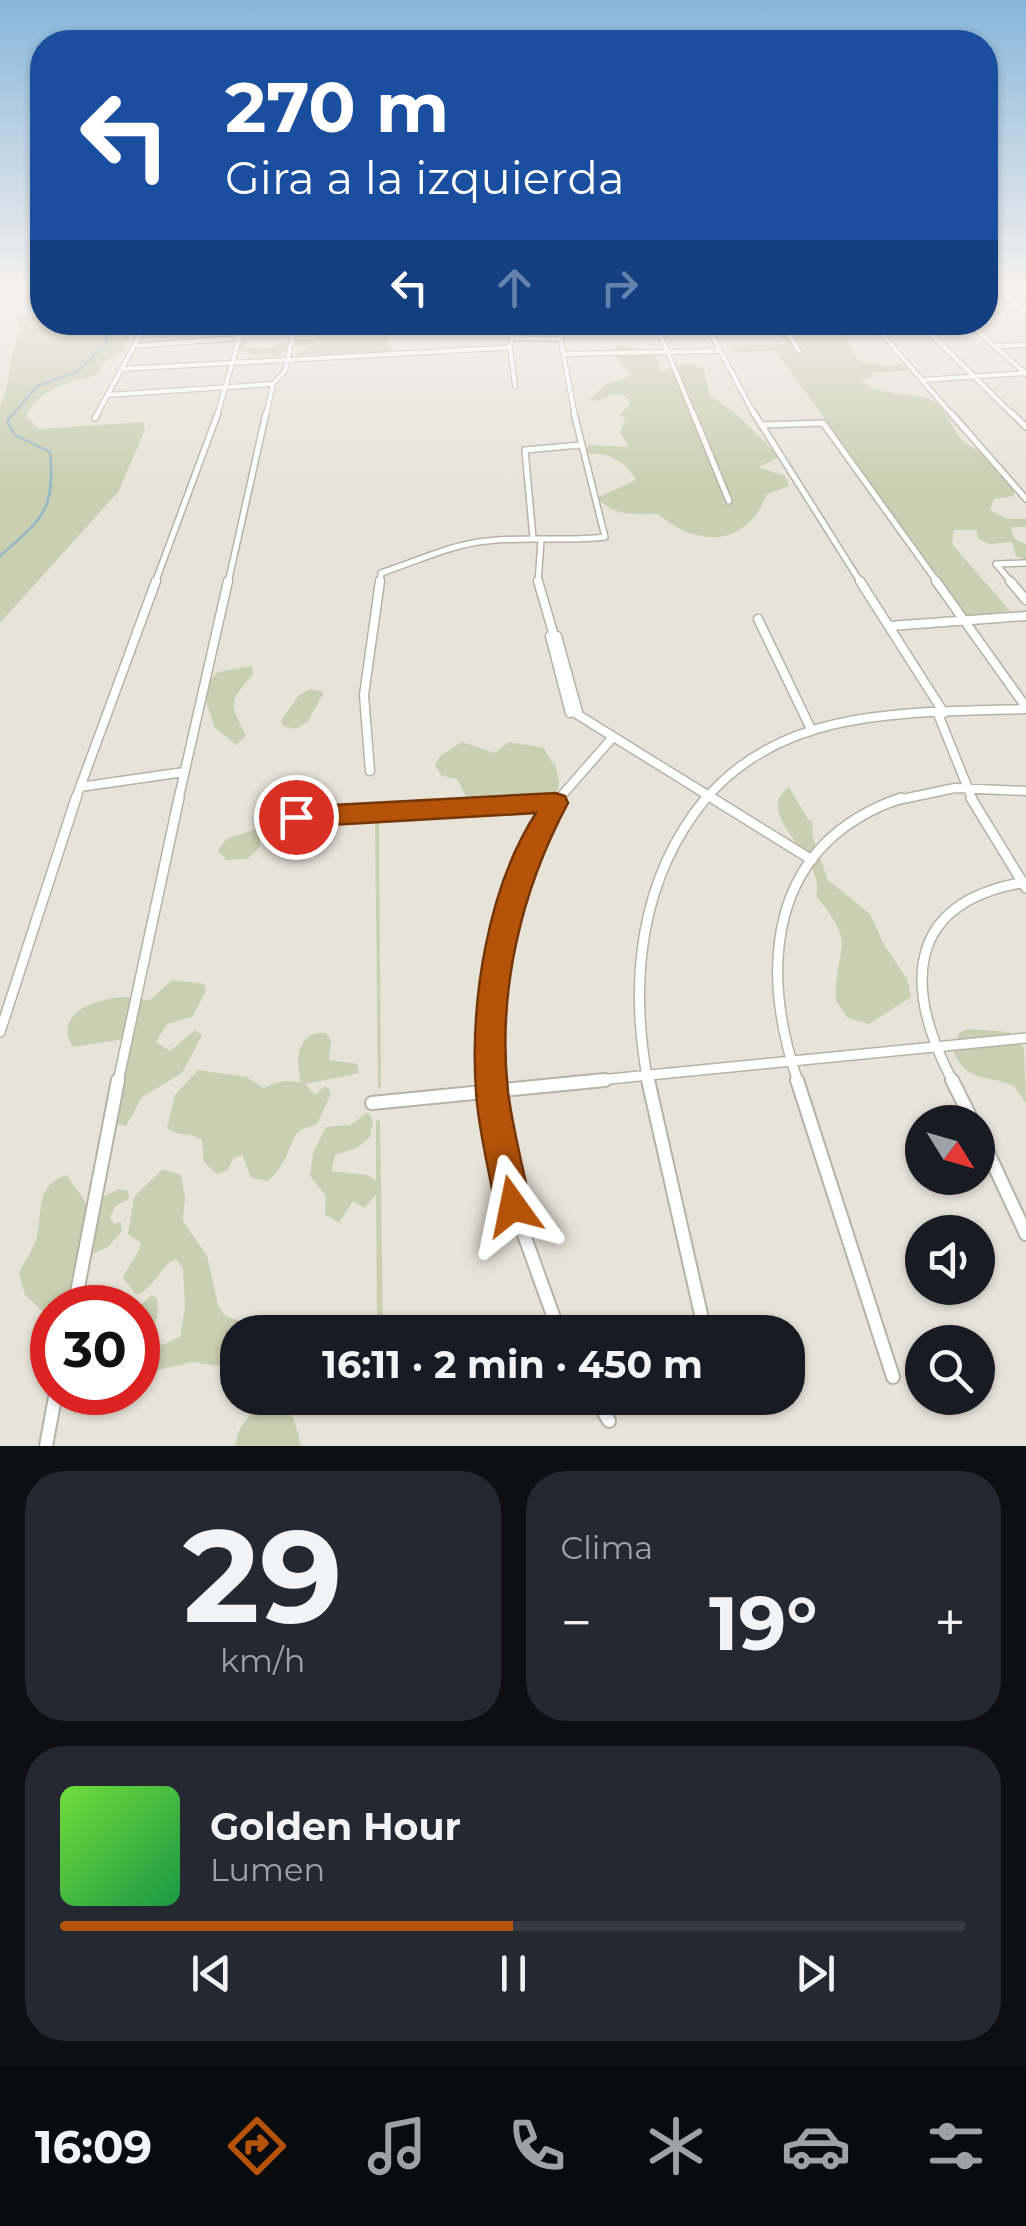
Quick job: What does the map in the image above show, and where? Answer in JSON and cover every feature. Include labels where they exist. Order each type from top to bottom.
[{"type":"street","points":[[95,418],[131,352]]},
{"type":"street","points":[[0,1032],[80,787],[228,387],[234,352]]},
{"type":"street","points":[[78,1285],[137,984],[184,772],[273,384],[286,371],[289,352]]},
{"type":"street","points":[[122,369],[387,352]]},
{"type":"street","points":[[511,352],[515,386]]},
{"type":"street","points":[[370,771],[364,696],[381,573],[475,542],[566,542],[605,537],[580,445],[564,354],[642,352]]},
{"type":"street","points":[[666,352],[729,501]]},
{"type":"street","points":[[719,352],[941,714],[966,786],[1025,884],[970,897],[947,912],[926,943],[920,962],[920,996],[966,1105]]},
{"type":"street","points":[[898,352],[1026,499]]},
{"type":"street","points":[[951,352],[1026,427]]},
{"type":"street","points":[[1002,352],[1026,374]]},
{"type":"street","points":[[922,380],[1026,374]]},
{"type":"street","points":[[108,395],[273,384]]},
{"type":"street","points":[[760,425],[823,424],[1026,708]]},
{"type":"street","points":[[580,445],[525,450],[537,539],[538,584],[574,712],[812,860]]},
{"type":"street","points":[[1026,563],[996,564],[1026,600]]},
{"type":"street","points":[[890,626],[1026,616]]},
{"type":"street","points":[[758,619],[811,728]]},
{"type":"street","points":[[700,1315],[644,1075],[636,993],[644,922],[662,865],[707,795],[746,762],[811,728],[1026,708]]},
{"type":"street","points":[[554,1315],[513,1206],[492,1091],[490,1027],[502,936],[526,861],[556,803],[613,737]]},
{"type":"street","points":[[80,787],[184,772]]},
{"type":"street","points":[[894,1377],[781,1024],[776,944],[793,888],[812,860],[859,816],[933,790],[966,786],[1026,791]]},
{"type":"street","points":[[296,817],[556,803]]},
{"type":"street","points":[[372,1103],[1026,1038]]},
{"type":"street","points":[[995,1167],[1026,1234]]},
{"type":"street","points":[[46,1446],[52,1415]]},
{"type":"street","points":[[605,1415],[608,1421]]},
{"type":"green space","points":[[13,352],[119,352],[105,361],[95,376],[47,393],[26,416],[38,429],[143,422],[145,430],[118,492],[0,623],[0,405]]},
{"type":"green space","points":[[247,352],[283,352],[269,360],[272,353]]},
{"type":"green space","points":[[296,352],[356,352],[344,359],[314,353],[299,357]]},
{"type":"green space","points":[[611,352],[646,352],[659,362],[660,372],[689,363],[704,369],[710,396],[739,417],[779,457],[759,467],[785,476],[789,486],[767,494],[747,524],[720,537],[689,533],[658,514],[611,509],[597,498],[636,480],[614,458],[584,455],[589,445],[629,447],[620,433],[625,420],[620,415],[630,404],[629,399],[619,393],[597,401],[589,399],[607,384],[629,377],[630,373]]},
{"type":"green space","points":[[777,352],[854,352],[858,361],[890,367],[902,364],[909,370],[869,373],[872,378],[862,380],[876,389],[935,402],[966,443],[1008,471],[1014,496],[994,499],[990,510],[1007,519],[1026,519],[1026,527],[1011,527],[1014,539],[1026,544],[1026,560],[1016,556],[1012,542],[990,544],[978,539],[977,530],[954,530],[952,544],[1010,611],[966,616]]},
{"type":"green space","points":[[252,666],[253,674],[235,698],[234,710],[246,736],[236,745],[215,728],[202,689],[218,672]]},
{"type":"green space","points":[[310,689],[324,692],[308,721],[296,729],[283,726],[281,721],[299,695]]},
{"type":"green space","points":[[462,742],[495,753],[509,742],[544,748],[553,764],[555,760],[557,790],[554,795],[531,796],[510,807],[478,803],[466,796],[457,779],[442,776],[435,766],[440,756]]},
{"type":"green space","points":[[789,787],[809,821],[812,819],[813,838],[828,880],[870,914],[884,945],[907,979],[911,997],[869,1024],[848,1018],[836,1001],[841,937],[816,896],[811,866],[778,810],[779,798]]},
{"type":"green space","points":[[375,819],[379,819],[378,1089]]},
{"type":"green space","points":[[256,829],[260,847],[248,859],[227,860],[218,851],[226,839]]},
{"type":"green space","points":[[172,980],[204,984],[206,991],[192,1017],[167,1024],[156,1042],[170,1051],[195,1030],[202,1035],[182,1073],[142,1097],[126,1126],[112,1123],[124,1039],[73,1047],[68,1025],[81,1009],[92,1004],[125,997],[150,1000]]},
{"type":"green space","points":[[960,1032],[1009,1032],[1024,1048],[1026,1103],[1014,1086],[977,1076],[963,1067],[952,1046]]},
{"type":"green space","points":[[326,1033],[331,1040],[329,1060],[357,1064],[359,1073],[305,1084],[315,1095],[325,1086],[331,1094],[317,1124],[297,1134],[280,1168],[267,1181],[251,1178],[242,1154],[233,1159],[228,1170],[217,1174],[204,1162],[202,1140],[167,1128],[175,1095],[198,1070],[247,1077],[263,1088],[283,1081],[301,1082],[300,1048],[309,1036]]},
{"type":"green space","points":[[368,1112],[373,1121],[370,1137],[357,1148],[335,1155],[331,1171],[367,1175],[376,1181],[376,1121],[380,1119],[383,1315],[377,1315],[376,1195],[364,1208],[353,1201],[339,1223],[325,1214],[326,1196],[310,1176],[313,1153],[326,1127],[350,1125]]},
{"type":"green space","points":[[163,1169],[181,1175],[185,1197],[183,1221],[207,1256],[224,1315],[220,1315],[220,1365],[193,1362],[160,1369],[160,1346],[180,1337],[185,1308],[183,1268],[176,1259],[151,1285],[129,1285],[123,1278],[141,1243],[128,1234],[134,1197]]},
{"type":"green space","points":[[67,1175],[85,1202],[78,1270],[73,1285],[30,1285],[30,1299],[19,1273],[36,1241],[45,1192]]},
{"type":"green space","points":[[119,1189],[128,1191],[129,1199],[115,1206],[110,1218],[114,1224],[121,1222],[122,1231],[108,1247],[94,1253],[90,1249],[101,1198]]},
{"type":"green space","points":[[291,1415],[301,1446],[235,1446],[248,1418]]},
{"type":"waterway","points":[[0,556],[43,513],[51,472],[50,452],[15,435],[7,421],[38,386],[77,372],[97,352]]},
{"type":"route","points":[[296,817],[556,803],[538,831],[520,876],[494,979],[490,1027],[492,1091],[513,1206]]}]
